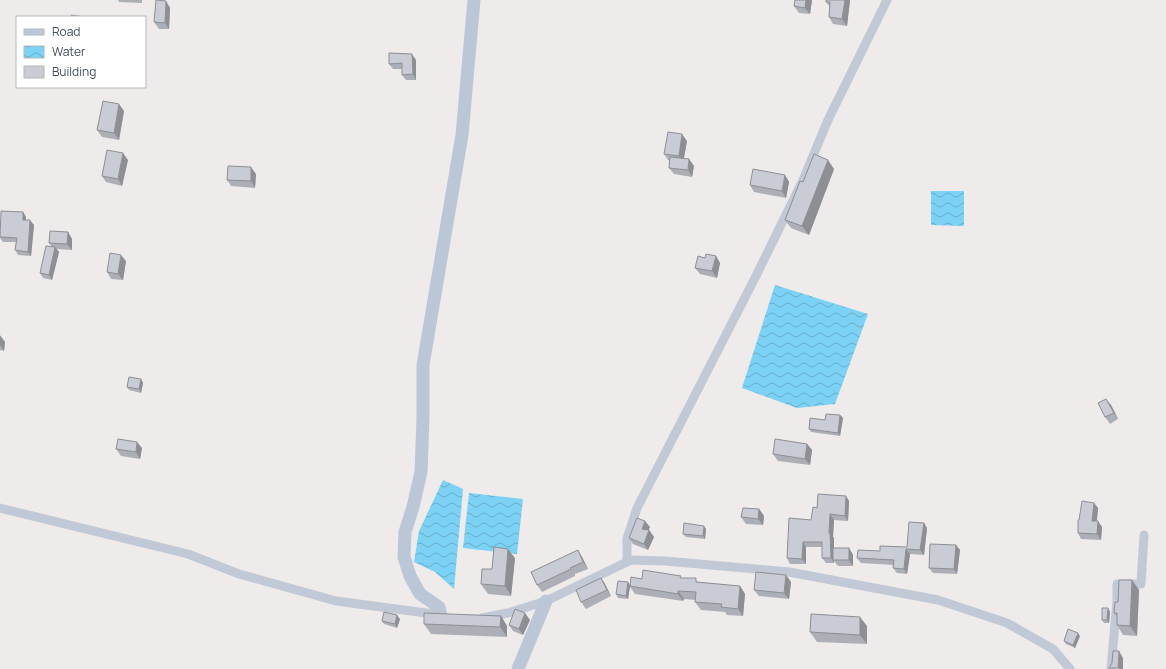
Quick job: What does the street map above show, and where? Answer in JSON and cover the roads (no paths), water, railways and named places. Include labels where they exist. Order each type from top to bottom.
[{"type":"street","points":[[445,615],[438,607],[420,594],[410,576],[404,557],[405,532],[413,507],[421,472],[423,365],[462,135],[474,0]]},
{"type":"street","points":[[627,562],[627,539],[637,508],[756,276],[803,180],[828,120],[887,0]]},
{"type":"street","points":[[0,508],[188,554],[239,574],[336,601],[445,615]]},
{"type":"street","points":[[1111,669],[1117,584],[1141,584],[1144,535]]},
{"type":"street","points":[[475,618],[508,613],[546,601],[631,560],[665,561],[789,572],[938,600],[1007,623],[1053,649],[1070,669]]},
{"type":"street","points":[[518,669],[546,601]]},
{"type":"water","points":[[931,191],[964,191],[964,226],[931,225]]},
{"type":"water","points":[[775,285],[868,314],[835,404],[797,408],[742,388]]},
{"type":"water","points":[[443,480],[463,489],[454,589],[435,572],[414,562],[419,531]]},
{"type":"water","points":[[469,493],[523,499],[517,554],[463,548]]}]
